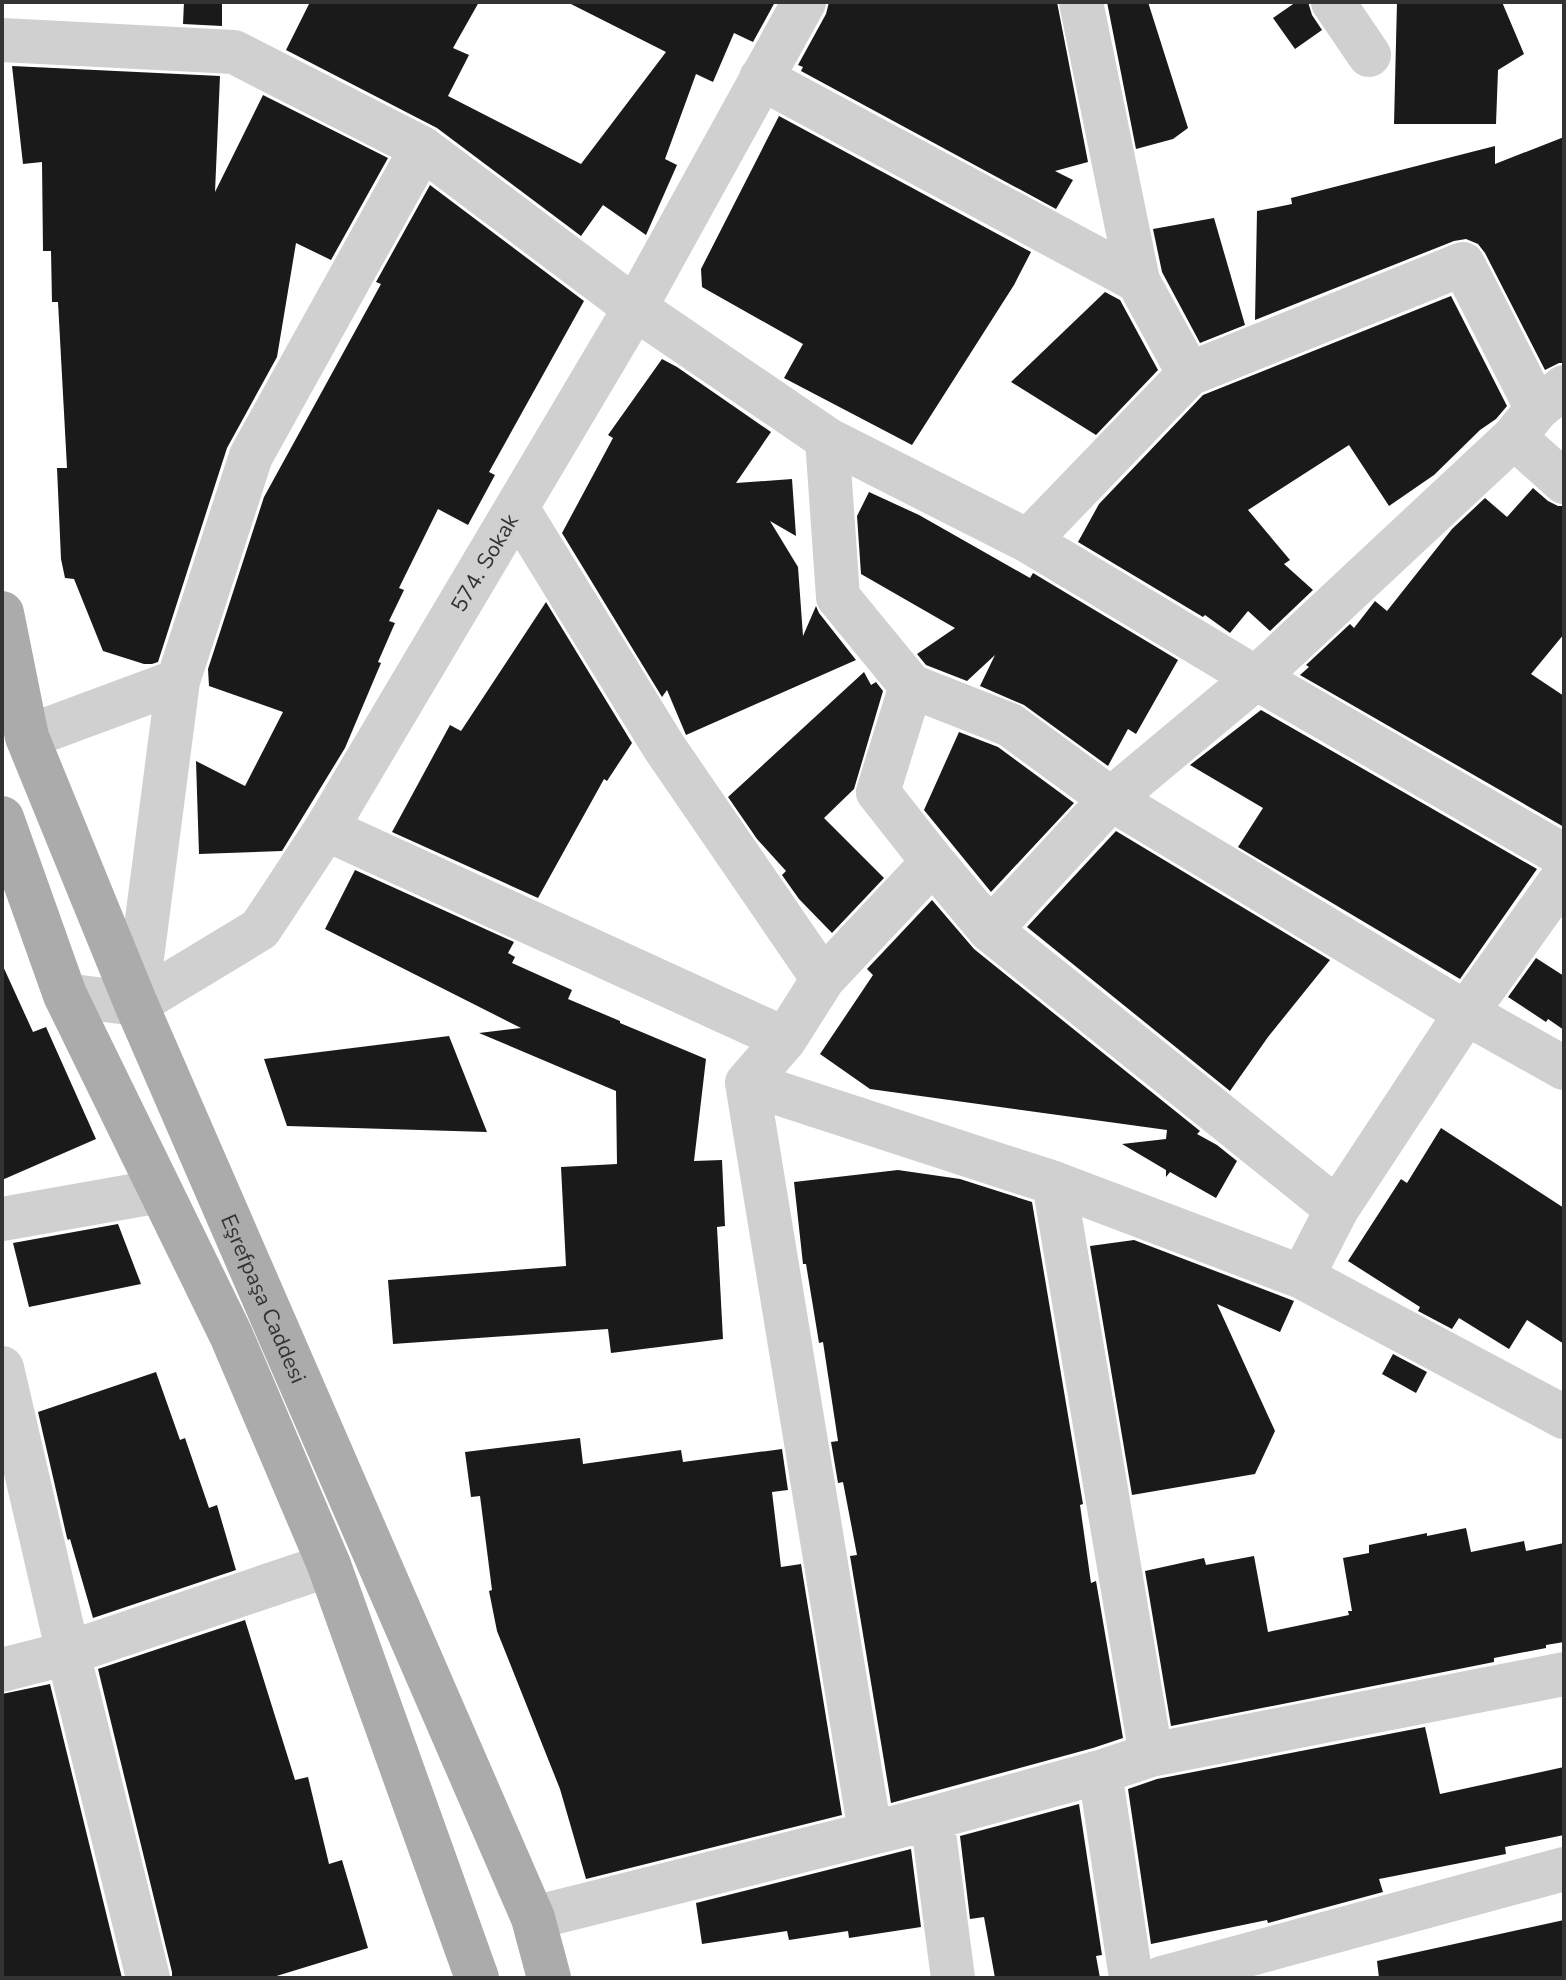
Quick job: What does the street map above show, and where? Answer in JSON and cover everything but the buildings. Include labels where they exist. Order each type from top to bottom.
[{"type":"main road","name":"Eşrefpaşa Caddesi","points":[[2,613],[27,737],[136,1004],[533,1918],[549,1978]]},
{"type":"main road","name":"Eşrefpaşa Caddesi","points":[[2,818],[65,995],[231,1335],[329,1565],[477,1978]]},
{"type":"street","name":"574. Sokak","points":[[136,1004],[260,929],[326,829],[635,308],[804,2]]},
{"type":"street","points":[[1081,2],[1138,281],[1189,374]]},
{"type":"street","points":[[1333,2],[1369,55]]},
{"type":"street","points":[[2,40],[234,52],[422,148],[635,308],[827,439],[1028,541],[1256,678],[1564,856]]},
{"type":"street","points":[[761,78],[1138,281]]},
{"type":"street","points":[[65,995],[136,1004],[178,681],[251,456],[422,148]]},
{"type":"street","points":[[1028,541],[1189,374],[1463,264],[1538,411],[1564,482]]},
{"type":"street","points":[[990,930],[1111,799],[1256,678],[1538,411]]},
{"type":"street","points":[[827,439],[838,597],[911,686],[1010,725],[1111,799],[1466,1013],[1564,1068]]},
{"type":"street","points":[[517,508],[664,747],[823,979]]},
{"type":"street","points":[[27,737],[178,681]]},
{"type":"street","points":[[911,686],[878,792],[933,862],[990,930],[1337,1209]]},
{"type":"street","points":[[326,829],[785,1039]]},
{"type":"street","points":[[747,1083],[785,1039],[823,979],[933,862]]},
{"type":"street","points":[[1302,1277],[1337,1209],[1466,1013],[1564,876]]},
{"type":"street","points":[[747,1083],[1054,1183],[1302,1277],[1564,1417]]},
{"type":"street","points":[[747,1083],[870,1832]]},
{"type":"street","points":[[1054,1183],[1151,1755]]},
{"type":"street","points":[[2,1219],[160,1191]]},
{"type":"street","points":[[2,1368],[148,1978]]},
{"type":"street","points":[[2,1670],[68,1653],[329,1565]]},
{"type":"street","points":[[533,1918],[932,1818],[1151,1755],[1564,1674]]},
{"type":"street","points":[[1100,1772],[1131,1978]]},
{"type":"street","points":[[932,1818],[953,1978]]},
{"type":"street","points":[[1162,1978],[1564,1869]]}]
